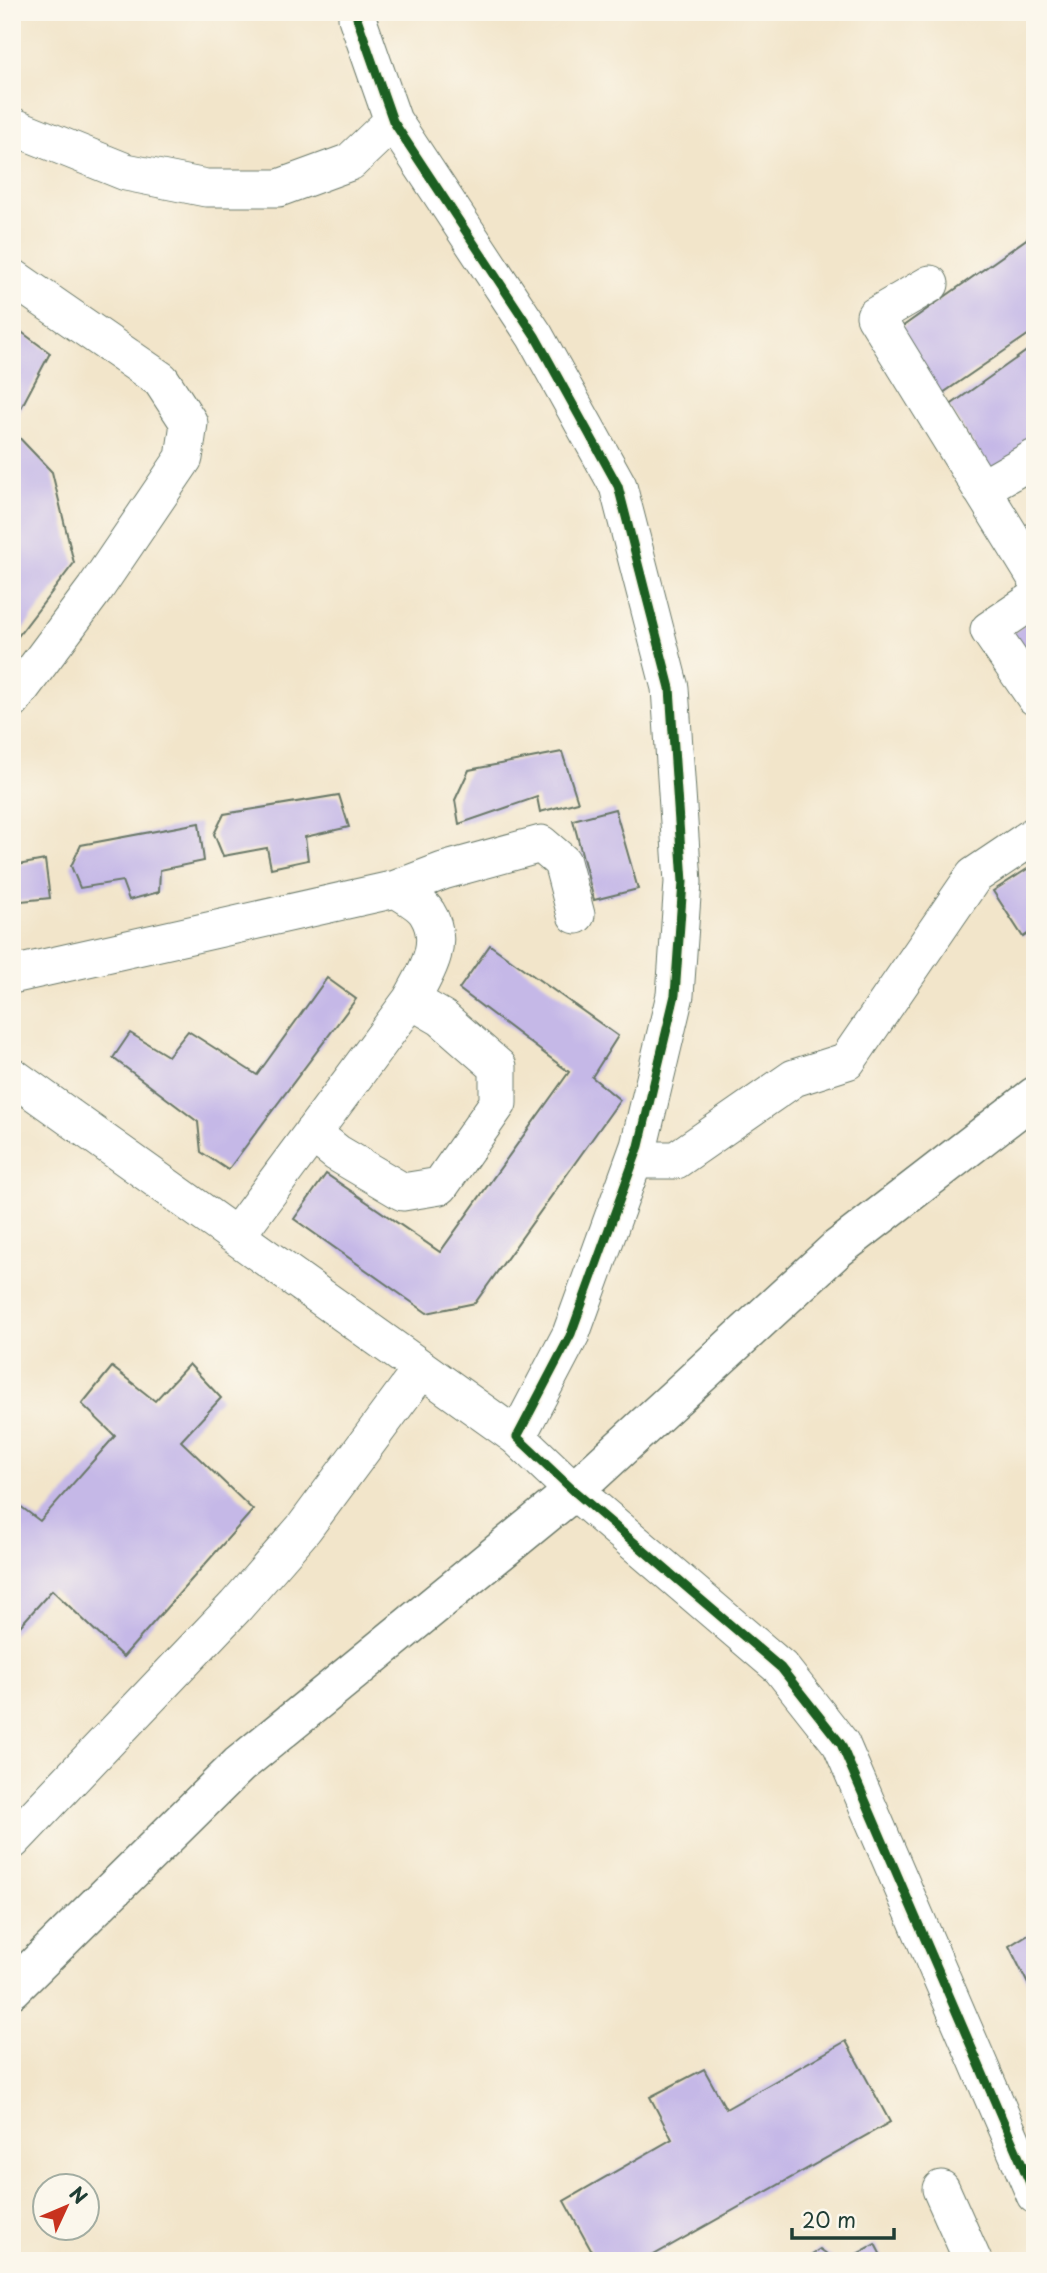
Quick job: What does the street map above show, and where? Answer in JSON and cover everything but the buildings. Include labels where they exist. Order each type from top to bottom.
[{"type":"main road","points":[[12,1989],[239,1765],[574,1491],[837,1248],[1035,1096]]},
{"type":"street","points":[[359,12],[357,18],[393,121],[535,336],[618,486],[670,688],[683,882],[675,995],[634,1160],[571,1334],[517,1437]]},
{"type":"street","points":[[12,126],[126,172],[206,188],[279,188],[350,162],[393,121]]},
{"type":"street","points":[[12,277],[161,380],[189,423],[184,458],[95,589],[12,700]]},
{"type":"street","points":[[930,284],[875,316],[1035,576]]},
{"type":"street","points":[[981,489],[1035,458]]},
{"type":"street","points":[[1035,599],[989,630],[1035,697]]},
{"type":"street","points":[[634,1160],[676,1160],[794,1078],[847,1061],[974,876],[1035,835]]},
{"type":"street","points":[[12,975],[396,889],[443,871],[541,844],[562,862],[576,915]]},
{"type":"street","points":[[236,1236],[411,1000],[428,968],[437,937],[426,911],[396,889]]},
{"type":"street","points":[[312,1133],[337,1153],[402,1192],[440,1186],[498,1103],[498,1067],[442,1018],[411,1000]]},
{"type":"street","points":[[12,1076],[517,1437],[574,1491],[781,1668],[841,1744],[1035,2195]]},
{"type":"street","points":[[12,1841],[236,1606],[304,1528],[421,1370]]},
{"type":"street","points":[[941,2189],[973,2261]]},
{"type":"cycle path","points":[[359,12],[357,18],[393,121],[535,336],[618,486],[670,688],[683,882],[675,995],[639,1146],[571,1334],[517,1437],[574,1491],[781,1668],[841,1744],[1035,2195]]}]
